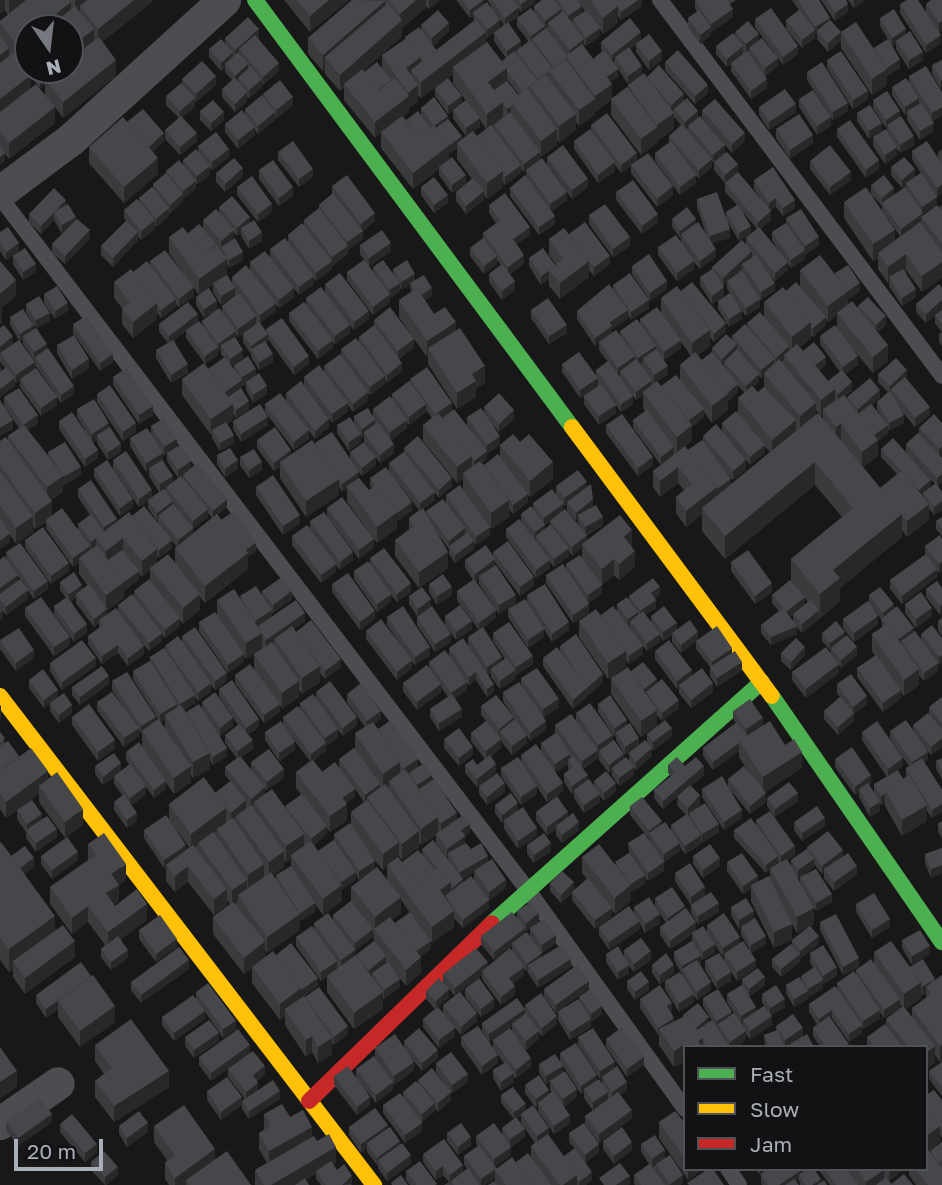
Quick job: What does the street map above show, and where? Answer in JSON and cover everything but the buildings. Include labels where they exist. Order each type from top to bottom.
[{"type":"street","points":[[0,194],[71,139],[224,0]]},
{"type":"street","points":[[255,0],[762,682],[942,942]]},
{"type":"street","points":[[309,1101],[527,889],[762,682]]},
{"type":"street","points":[[0,696],[374,1185]]},
{"type":"street","points":[[0,1123],[58,1083]]},
{"type":"lane","points":[[660,0],[942,376]]},
{"type":"lane","points":[[0,194],[527,889],[683,1106]]},
{"type":"traffic: fast","points":[[255,0],[572,427]]},
{"type":"traffic: fast","points":[[492,923],[762,682]]},
{"type":"traffic: fast","points":[[772,696],[942,942]]},
{"type":"traffic: slow","points":[[572,427],[772,696]]},
{"type":"traffic: slow","points":[[0,696],[374,1185]]},
{"type":"traffic: jam","points":[[309,1101],[492,923]]}]
